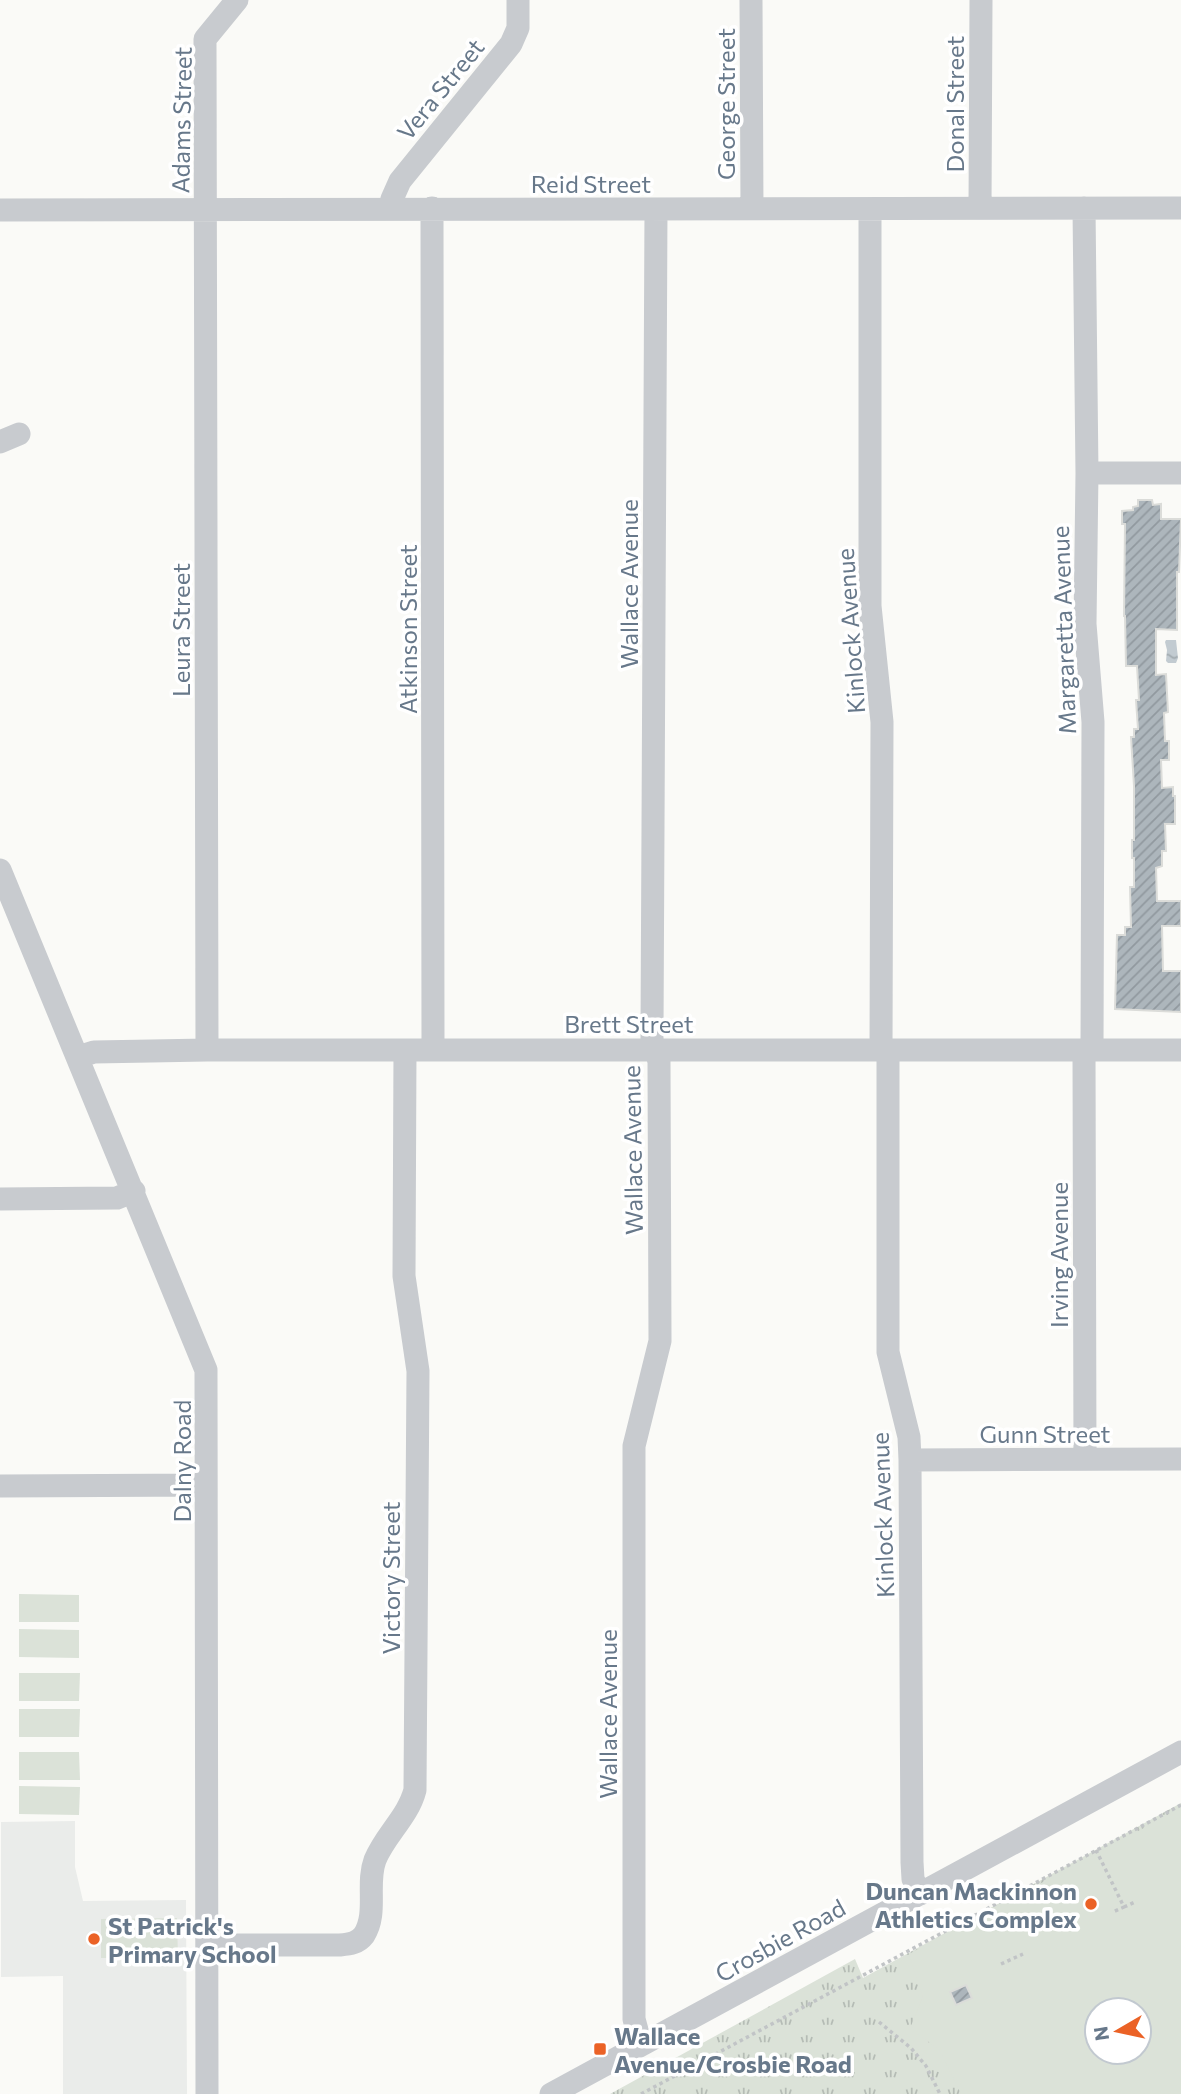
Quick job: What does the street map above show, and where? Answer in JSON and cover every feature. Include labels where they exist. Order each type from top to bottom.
[{"type":"street","name":"Adams Street","points":[[206,209],[205,39],[237,0]]},
{"type":"street","name":"Vera Street","points":[[392,208],[392,199],[400,181],[511,44],[518,28],[518,0]]},
{"type":"street","name":"George Street","points":[[751,0],[752,209]]},
{"type":"street","name":"Donal Street","points":[[981,0],[981,208]]},
{"type":"street","name":"Reid Street","points":[[1,208],[1181,208]]},
{"type":"street","name":"Atkinson Street","points":[[432,208],[433,1050]]},
{"type":"street","name":"Margaretta Avenue","points":[[1084,208],[1087,473],[1085,624],[1093,722],[1088,1051]]},
{"type":"street","name":"Leura Street","points":[[206,209],[206,1050]]},
{"type":"street","name":"Wallace Avenue","points":[[641,2045],[634,2019],[634,1446],[660,1341],[659,1061],[652,1041],[656,209]]},
{"type":"street","name":"Kinlock Avenue","points":[[870,209],[870,606],[882,722],[888,1352],[909,1437],[912,1862],[913,1879],[920,1894]]},
{"type":"street","points":[[1087,473],[1181,473]]},
{"type":"street","name":"Dalny Road","points":[[3,884],[134,1191],[206,1370],[207,2094]]},
{"type":"street","name":"Brett Street","points":[[78,1058],[90,1052],[206,1050],[1181,1050]]},
{"type":"street","name":"Victory Street","points":[[207,1945],[340,1945],[360,1939],[370,1918],[374,1862],[407,1810],[415,1790],[418,1371],[404,1276],[405,1050]]},
{"type":"street","name":"Irving Avenue","points":[[1084,1459],[1088,1051]]},
{"type":"street","points":[[0,1199],[117,1198],[134,1191]]},
{"type":"street","name":"Gunn Street","points":[[910,1460],[1181,1459]]},
{"type":"street","points":[[0,1486],[206,1485]]},
{"type":"street","name":"Crosbie Road","points":[[551,2094],[1181,1752]]},
{"type":"path","points":[[641,2094],[1181,1805]]},
{"type":"path","points":[[1096,1850],[1124,1907]]},
{"type":"path","points":[[1113,1912],[1135,1902]]},
{"type":"path","points":[[1001,1964],[1023,1954]]},
{"type":"path","points":[[879,2022],[911,2048],[926,2066],[940,2094]]},
{"type":"shaded area","name":"St Patrick's Primary School","points":[[75,1821],[75,1867],[83,1901],[186,1900],[187,2094],[63,2094],[63,1976],[1,1977],[1,1822]]},
{"type":"green space","points":[[19,1594],[79,1595],[79,1622],[19,1622]]},
{"type":"green space","points":[[19,1629],[79,1630],[79,1658],[19,1657]]},
{"type":"green space","points":[[19,1673],[80,1673],[79,1701],[19,1701]]},
{"type":"green space","points":[[19,1709],[80,1709],[79,1737],[19,1737]]},
{"type":"green space","points":[[19,1752],[79,1752],[80,1780],[19,1780]]},
{"type":"green space","points":[[19,1786],[80,1787],[79,1815],[19,1814]]},
{"type":"green space","name":"Duncan Mackinnon Athletics Complex","points":[[1181,1803],[1181,2094],[610,2094],[855,1959],[863,1978]]},
{"type":"green space","name":"Duncan Mackinnon Athletics Complex","points":[[1181,1808],[1181,2094],[961,2094],[939,2049],[911,2026],[923,1996],[909,1954]]},
{"type":"green space","points":[[177,1918],[178,1958],[101,1958],[101,1919]]},
{"type":"water","points":[[1166,640],[1176,640],[1176,663],[1166,661]]},
{"type":"building","points":[[1138,500],[1152,500],[1153,505],[1161,504],[1161,519],[1181,519],[1177,630],[1156,629],[1156,675],[1166,674],[1168,712],[1164,713],[1169,760],[1161,760],[1162,788],[1173,787],[1175,824],[1165,824],[1166,851],[1162,851],[1162,866],[1156,868],[1157,901],[1181,901],[1181,926],[1162,926],[1163,971],[1181,971],[1181,1012],[1115,1009],[1117,935],[1125,935],[1125,927],[1131,927],[1130,887],[1134,887],[1134,786],[1131,737],[1134,737],[1134,729],[1138,729],[1136,700],[1139,700],[1137,666],[1126,666],[1125,524],[1122,524],[1122,511],[1133,510],[1133,507],[1138,506]]},
{"type":"building","points":[[966,1985],[972,1998],[956,2005],[950,1992]]},
{"type":"place","name":"Duncan Mackinnon Athletics Complex","points":[[1091,1904]]},
{"type":"place","name":"St Patrick's Primary School","points":[[94,1939]]},
{"type":"place","name":"Wallace Avenue/Crosbie Road","points":[[600,2049]]}]
